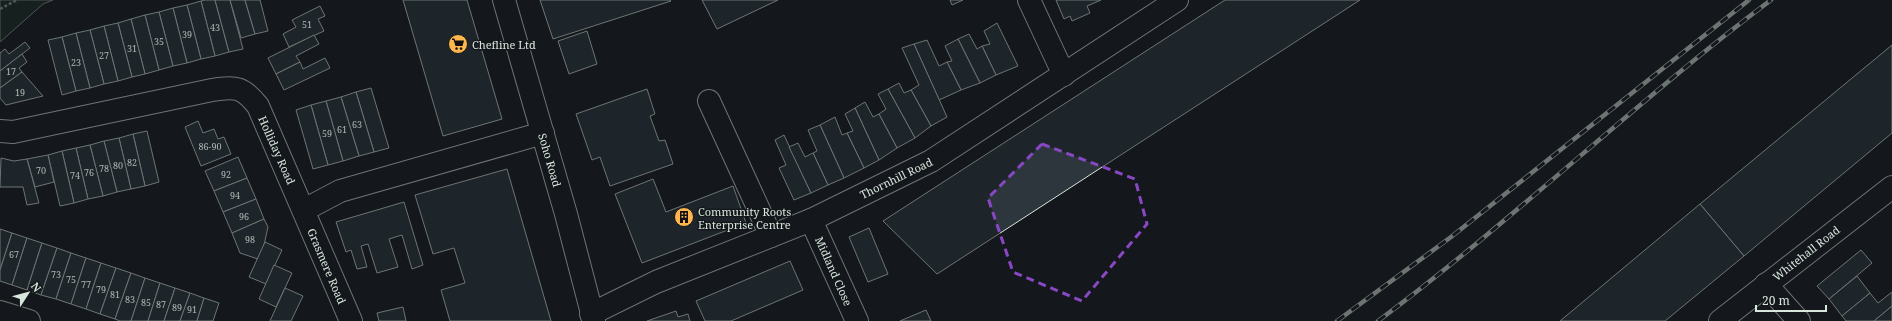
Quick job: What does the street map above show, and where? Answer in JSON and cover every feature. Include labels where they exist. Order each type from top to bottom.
[{"type":"main road","name":"Soho Road","points":[[504,0],[592,317]]},
{"type":"main road","points":[[1029,0],[1064,75]]},
{"type":"main road","name":"Thornhill Road","points":[[592,317],[656,282],[811,220],[932,161],[1177,0]]},
{"type":"main road","name":"Holliday Road","points":[[0,131],[13,132],[212,90],[230,87],[240,89],[251,97],[258,106],[304,210]]},
{"type":"main road","points":[[709,101],[771,236]]},
{"type":"main road","points":[[304,210],[340,191],[542,133]]},
{"type":"main road","name":"Whitehall Road","points":[[1720,321],[1892,187]]},
{"type":"main road","name":"Grasmere Road","points":[[304,210],[350,321]]},
{"type":"main road","name":"Midland Close","points":[[811,220],[857,321]]},
{"type":"main road","points":[[1766,284],[1799,321]]},
{"type":"main road","points":[[0,312],[29,321]]},
{"type":"path","points":[[0,9],[17,0]]},
{"type":"highlighted area","points":[[1042,144],[1135,179],[1147,224],[1082,301],[1013,272],[988,198]]},
{"type":"green space","points":[[0,0],[53,0],[43,4],[0,42]]},
{"type":"building","points":[[215,0],[229,52],[215,56],[201,1]]},
{"type":"building","points":[[215,0],[230,0],[243,49],[229,52]]},
{"type":"building","points":[[230,0],[245,0],[255,34],[241,38]]},
{"type":"building","points":[[245,0],[260,0],[268,31],[255,34]]},
{"type":"building","points":[[403,0],[467,0],[502,119],[443,136]]},
{"type":"building","points":[[540,0],[670,0],[671,1],[553,39]]},
{"type":"building","points":[[702,0],[778,0],[717,29]]},
{"type":"building","points":[[950,0],[963,0],[952,5]]},
{"type":"building","points":[[1056,0],[1101,0],[1087,6],[1090,13],[1072,21],[1070,16],[1064,19]]},
{"type":"building","points":[[1225,0],[1360,0],[937,274],[883,221]]},
{"type":"building","points":[[201,1],[215,56],[201,59],[187,5]]},
{"type":"building","points":[[187,5],[201,59],[187,63],[173,8]]},
{"type":"building","points":[[320,6],[325,16],[318,19],[324,31],[289,47],[283,34],[296,27],[292,20]]},
{"type":"building","points":[[173,8],[187,63],[173,66],[159,12]]},
{"type":"building","points":[[159,12],[173,66],[159,70],[145,15]]},
{"type":"building","points":[[145,15],[159,70],[145,74],[131,19]]},
{"type":"building","points":[[131,19],[145,74],[132,77],[118,23]]},
{"type":"building","points":[[118,23],[132,77],[118,81],[104,26]]},
{"type":"building","points":[[997,23],[1018,66],[996,75],[982,46],[990,44],[984,31]]},
{"type":"building","points":[[104,26],[118,81],[104,84],[90,30]]},
{"type":"building","points":[[90,30],[104,84],[90,88],[76,33]]},
{"type":"building","points":[[587,31],[597,64],[569,74],[558,41]]},
{"type":"building","points":[[76,33],[90,88],[76,91],[62,37]]},
{"type":"building","points":[[969,34],[977,49],[982,46],[996,75],[980,83],[958,39]]},
{"type":"building","points":[[314,35],[319,44],[296,56],[300,62],[276,74],[268,58]]},
{"type":"building","points":[[62,37],[76,91],[62,95],[48,40]]},
{"type":"building","points":[[958,39],[980,83],[961,90],[947,62],[952,61],[945,46]]},
{"type":"building","points":[[927,40],[939,66],[947,62],[961,90],[939,100],[914,44]]},
{"type":"building","points":[[25,42],[30,48],[0,71],[0,53],[5,49],[9,54]]},
{"type":"building","points":[[914,44],[947,117],[931,126],[911,90],[919,85],[902,48]]},
{"type":"building","points":[[1892,45],[1892,133],[1744,256],[1700,204]]},
{"type":"building","points":[[22,54],[27,62],[19,68],[22,72],[0,88],[0,71]]},
{"type":"building","points":[[325,58],[330,68],[284,90],[276,74],[300,62],[303,69]]},
{"type":"building","points":[[22,72],[43,96],[6,105],[0,98],[0,88]]},
{"type":"building","points":[[899,83],[904,93],[911,90],[931,126],[915,138],[888,89]]},
{"type":"building","points":[[371,88],[389,148],[374,152],[356,92]]},
{"type":"building","points":[[647,89],[655,114],[650,116],[659,141],[665,140],[673,164],[610,186],[600,157],[592,160],[576,114]]},
{"type":"building","points":[[888,89],[915,138],[897,148],[879,114],[886,109],[878,94]]},
{"type":"building","points":[[356,92],[374,152],[359,156],[341,97]]},
{"type":"building","points":[[341,97],[359,156],[343,161],[326,101]]},
{"type":"building","points":[[326,101],[343,161],[328,165],[311,105]]},
{"type":"building","points":[[865,102],[873,117],[879,114],[897,148],[879,160],[855,108]]},
{"type":"building","points":[[311,105],[328,165],[313,169],[296,110]]},
{"type":"building","points":[[855,108],[879,160],[864,168],[847,133],[853,131],[845,114]]},
{"type":"building","points":[[835,117],[842,135],[847,133],[864,168],[844,178],[820,125]]},
{"type":"building","points":[[198,121],[203,133],[214,129],[218,139],[224,137],[231,154],[201,166],[185,127]]},
{"type":"building","points":[[820,125],[844,178],[828,185],[813,153],[817,151],[808,130]]},
{"type":"building","points":[[147,131],[159,182],[145,186],[133,134]]},
{"type":"building","points":[[133,134],[145,186],[131,189],[119,138]]},
{"type":"building","points":[[784,135],[811,193],[794,200],[779,168],[786,165],[775,140]]},
{"type":"building","points":[[119,138],[131,189],[117,192],[104,141]]},
{"type":"building","points":[[104,141],[117,192],[103,196],[90,145]]},
{"type":"building","points":[[798,143],[805,157],[813,153],[828,185],[811,193],[789,147]]},
{"type":"building","points":[[90,145],[103,196],[88,199],[76,148]]},
{"type":"building","points":[[76,148],[88,199],[74,203],[62,151]]},
{"type":"building","points":[[62,151],[74,203],[60,206],[48,155]]},
{"type":"building","points":[[48,155],[54,182],[35,187],[27,159]]},
{"type":"building","points":[[238,157],[247,178],[214,191],[205,171]]},
{"type":"building","points":[[1,158],[14,161],[27,159],[39,203],[27,205],[23,187],[0,187]]},
{"type":"building","points":[[507,169],[551,321],[450,321],[441,290],[465,283],[454,248],[433,254],[415,195]]},
{"type":"building","points":[[247,178],[256,199],[223,212],[214,191]]},
{"type":"building","name":"Community Roots Enterprise Centre","points":[[653,179],[666,212],[733,186],[746,223],[642,263],[615,194]]},
{"type":"building","points":[[256,199],[264,219],[232,233],[223,212]]},
{"type":"building","points":[[404,202],[423,265],[412,269],[402,235],[389,239],[398,267],[377,273],[368,244],[361,246],[367,267],[357,269],[351,250],[346,252],[336,222]]},
{"type":"building","points":[[1700,204],[1744,256],[1665,321],[1560,321]]},
{"type":"building","points":[[264,219],[268,227],[264,245],[258,259],[240,253],[232,233]]},
{"type":"building","points":[[869,228],[888,274],[868,282],[849,237]]},
{"type":"building","points":[[0,229],[12,233],[0,270]]},
{"type":"building","points":[[12,233],[27,238],[12,285],[0,281],[0,270]]},
{"type":"building","points":[[27,238],[42,243],[27,290],[12,285]]},
{"type":"building","points":[[265,242],[282,250],[266,284],[249,277]]},
{"type":"building","points":[[42,243],[57,248],[41,295],[27,290]]},
{"type":"building","points":[[57,248],[71,253],[56,299],[41,295]]},
{"type":"building","points":[[1861,250],[1872,263],[1829,299],[1817,286]]},
{"type":"building","points":[[71,253],[86,258],[71,304],[56,299]]},
{"type":"building","points":[[86,258],[101,263],[86,309],[71,304]]},
{"type":"building","points":[[790,261],[803,290],[731,321],[705,321],[696,301]]},
{"type":"building","points":[[101,263],[116,268],[100,314],[86,309]]},
{"type":"building","points":[[274,265],[292,273],[276,307],[259,299]]},
{"type":"building","points":[[116,268],[131,273],[115,319],[100,314]]},
{"type":"building","points":[[131,273],[145,278],[131,321],[120,321],[115,319]]},
{"type":"building","points":[[1857,276],[1870,293],[1842,316],[1829,299]]},
{"type":"building","points":[[145,278],[160,283],[148,321],[131,321]]},
{"type":"building","points":[[160,283],[175,288],[164,321],[148,321]]},
{"type":"building","points":[[175,288],[190,293],[180,321],[164,321]]},
{"type":"building","points":[[285,288],[303,296],[291,321],[270,321]]},
{"type":"building","points":[[1892,292],[1892,306],[1874,321],[1846,321],[1842,316],[1870,293],[1878,303]]},
{"type":"building","points":[[190,293],[204,298],[197,321],[180,321]]},
{"type":"building","points":[[204,298],[219,303],[213,321],[197,321]]},
{"type":"building","points":[[1892,306],[1892,321],[1874,321]]},
{"type":"building","points":[[403,307],[406,321],[379,321],[377,313]]},
{"type":"building","points":[[926,310],[931,321],[900,321]]},
{"type":"building","points":[[676,311],[678,317],[688,314],[690,321],[647,321]]},
{"type":"railway","points":[[1337,321],[1451,237],[1749,0]]},
{"type":"railway","points":[[1378,321],[1527,202],[1623,119],[1771,0]]},
{"type":"place","name":"Chefline Ltd","points":[[458,44]]},
{"type":"place","name":"Community Roots Enterprise Centre","points":[[684,217]]}]
